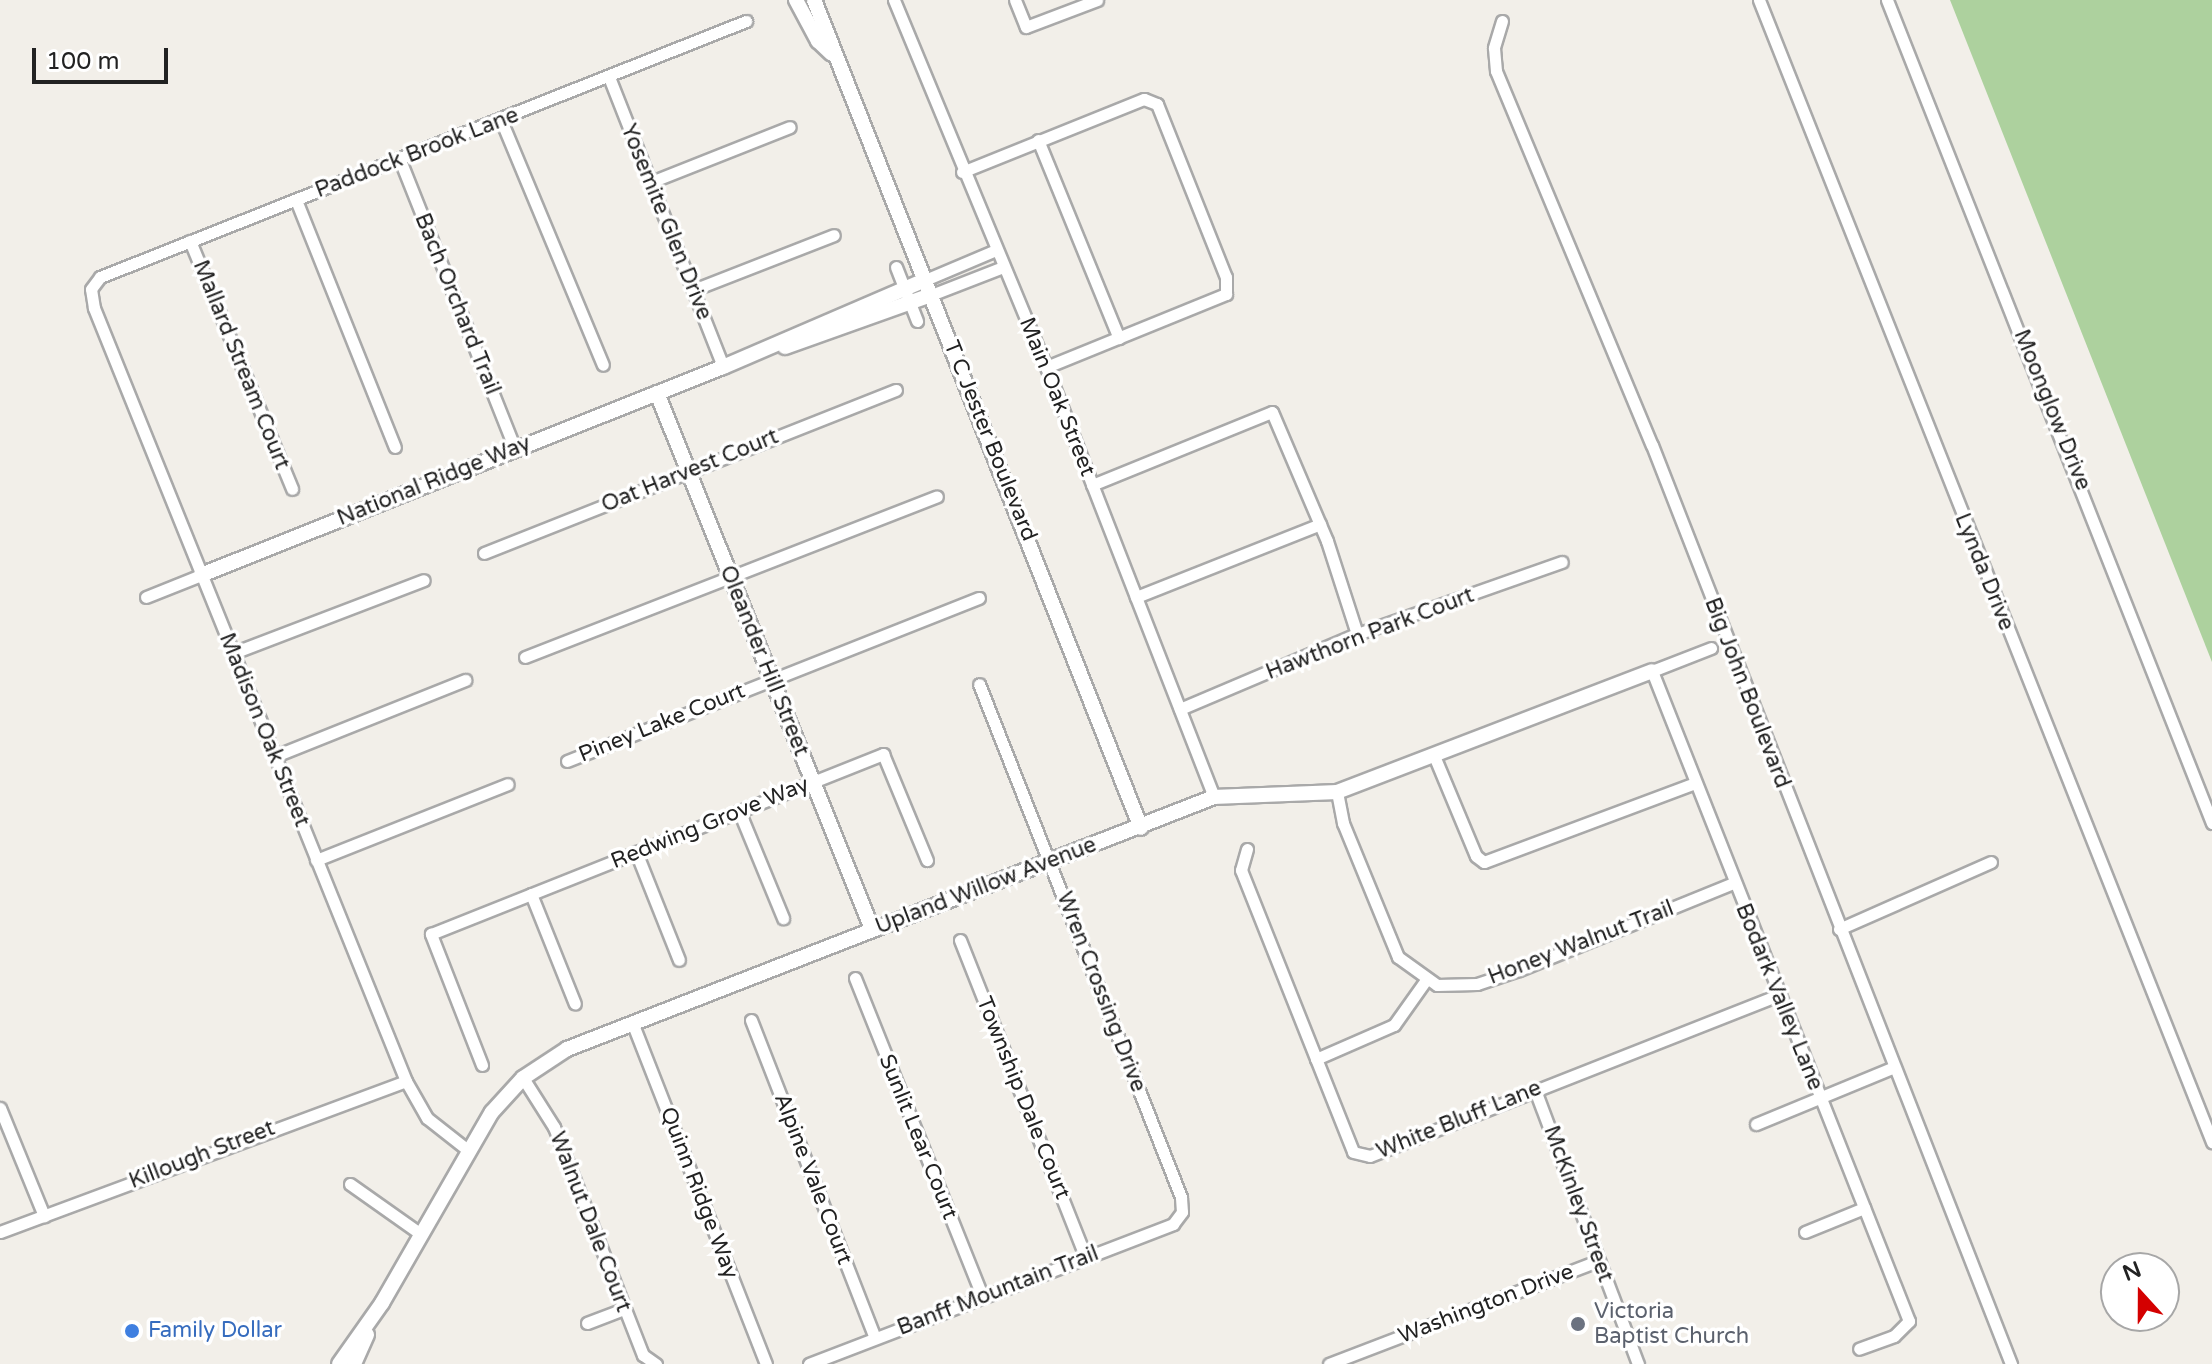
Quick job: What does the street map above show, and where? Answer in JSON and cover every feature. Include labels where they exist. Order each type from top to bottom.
[{"type":"street","name":"T C Jester Boulevard","points":[[796,0],[818,41],[834,56]]},
{"type":"street","name":"T C Jester Boulevard","points":[[814,0],[1141,828]]},
{"type":"street","name":"Main Oak Street","points":[[894,0],[962,172],[1046,367],[1214,797]]},
{"type":"street","points":[[1015,0],[1026,27],[1097,0]]},
{"type":"street","name":"Lynda Drive","points":[[1759,0],[2212,1142]]},
{"type":"street","name":"Moonglow Drive","points":[[1887,0],[2212,823]]},
{"type":"street","name":"Paddock Brook Lane","points":[[91,289],[100,277],[746,21]]},
{"type":"street","name":"Big John Boulevard","points":[[1502,21],[1494,48],[1496,71],[1652,445],[2011,1364]]},
{"type":"street","name":"Yosemite Glen Drive","points":[[609,77],[723,367]]},
{"type":"street","points":[[962,172],[1038,140],[1152,99],[1227,286],[1219,299],[1046,367]]},
{"type":"street","points":[[501,120],[603,365]]},
{"type":"street","points":[[651,182],[790,127]]},
{"type":"street","points":[[1038,140],[1119,338]]},
{"type":"street","name":"Bach Orchard Trail","points":[[400,160],[515,449]]},
{"type":"street","points":[[296,200],[395,447]]},
{"type":"street","points":[[693,290],[834,235]]},
{"type":"street","name":"Mallard Stream Court","points":[[190,241],[292,489]]},
{"type":"street","name":"National Ridge Way","points":[[146,597],[723,367],[996,250]]},
{"type":"street","points":[[896,267],[917,321]]},
{"type":"street","name":"National Ridge Way","points":[[723,367],[910,303],[1003,267]]},
{"type":"street","name":"Madison Oak Street","points":[[91,289],[201,575],[406,1081],[427,1118],[469,1151]]},
{"type":"street","name":"Oat Harvest Court","points":[[484,553],[896,390]]},
{"type":"street","name":"Oleander Hill Street","points":[[657,393],[872,929]]},
{"type":"street","points":[[1092,485],[1272,412],[1320,524],[1357,634]]},
{"type":"street","points":[[525,657],[937,496]]},
{"type":"street","points":[[1136,597],[1320,524]]},
{"type":"street","name":"Hawthorn Park Court","points":[[1180,709],[1357,634],[1562,562]]},
{"type":"street","points":[[233,653],[424,580]]},
{"type":"street","name":"Piney Lake Court","points":[[567,761],[979,598]]},
{"type":"street","name":"Upland Willow Avenue","points":[[354,1364],[382,1303],[492,1112],[523,1078],[567,1049],[1214,797],[1337,792],[1435,758],[1711,648]]},
{"type":"street","name":"Bodark Valley Lane","points":[[1652,671],[1733,883],[1909,1321],[1894,1336],[1859,1349]]},
{"type":"street","points":[[275,756],[465,680]]},
{"type":"street","name":"Wren Crossing Drive","points":[[979,684],[1181,1197],[1182,1212]]},
{"type":"street","name":"Redwing Grove Way","points":[[482,1065],[431,934],[883,754],[927,860]]},
{"type":"street","points":[[1435,758],[1476,856],[1484,862],[1695,783]]},
{"type":"street","points":[[316,860],[508,784]]},
{"type":"street","points":[[1316,1059],[1394,1025],[1426,980],[1398,957],[1343,823],[1337,792]]},
{"type":"street","points":[[739,811],[783,918]]},
{"type":"street","name":"White Bluff Lane","points":[[1247,849],[1241,870],[1353,1152],[1370,1156],[1779,995]]},
{"type":"street","points":[[636,852],[679,960]]},
{"type":"street","points":[[1839,929],[1991,862]]},
{"type":"street","name":"Honey Walnut Trail","points":[[1426,980],[1457,987],[1477,984],[1733,883]]},
{"type":"street","points":[[531,894],[575,1004]]},
{"type":"street","name":"Township Dale Court","points":[[960,940],[1085,1256]]},
{"type":"street","name":"Sunlit Lear Court","points":[[855,978],[982,1296]]},
{"type":"street","name":"Alpine Vale Court","points":[[751,1020],[875,1338]]},
{"type":"street","name":"Quinn Ridge Way","points":[[632,1022],[766,1364]]},
{"type":"street","points":[[1756,1124],[1894,1067]]},
{"type":"street","name":"Walnut Dale Court","points":[[523,1078],[554,1127],[643,1355],[656,1364]]},
{"type":"street","name":"Killough Street","points":[[0,1232],[406,1081]]},
{"type":"street","name":"McKinley Street","points":[[1535,1090],[1638,1364]]},
{"type":"street","points":[[0,1108],[44,1216]]},
{"type":"street","points":[[350,1184],[421,1234]]},
{"type":"street","points":[[1805,1232],[1864,1208]]},
{"type":"street","name":"Banff Mountain Trail","points":[[809,1364],[1173,1224],[1182,1212]]},
{"type":"street","name":"Washington Drive","points":[[1329,1364],[1598,1261]]},
{"type":"street","name":"Upland Willow Avenue","points":[[339,1364],[382,1303]]},
{"type":"street","points":[[587,1323],[623,1309]]},
{"type":"green space","points":[[1950,0],[2212,0],[2212,662]]},
{"type":"place","name":"Victoria Baptist Church","points":[[1578,1324]]},
{"type":"place","name":"Family Dollar","points":[[132,1331]]}]
